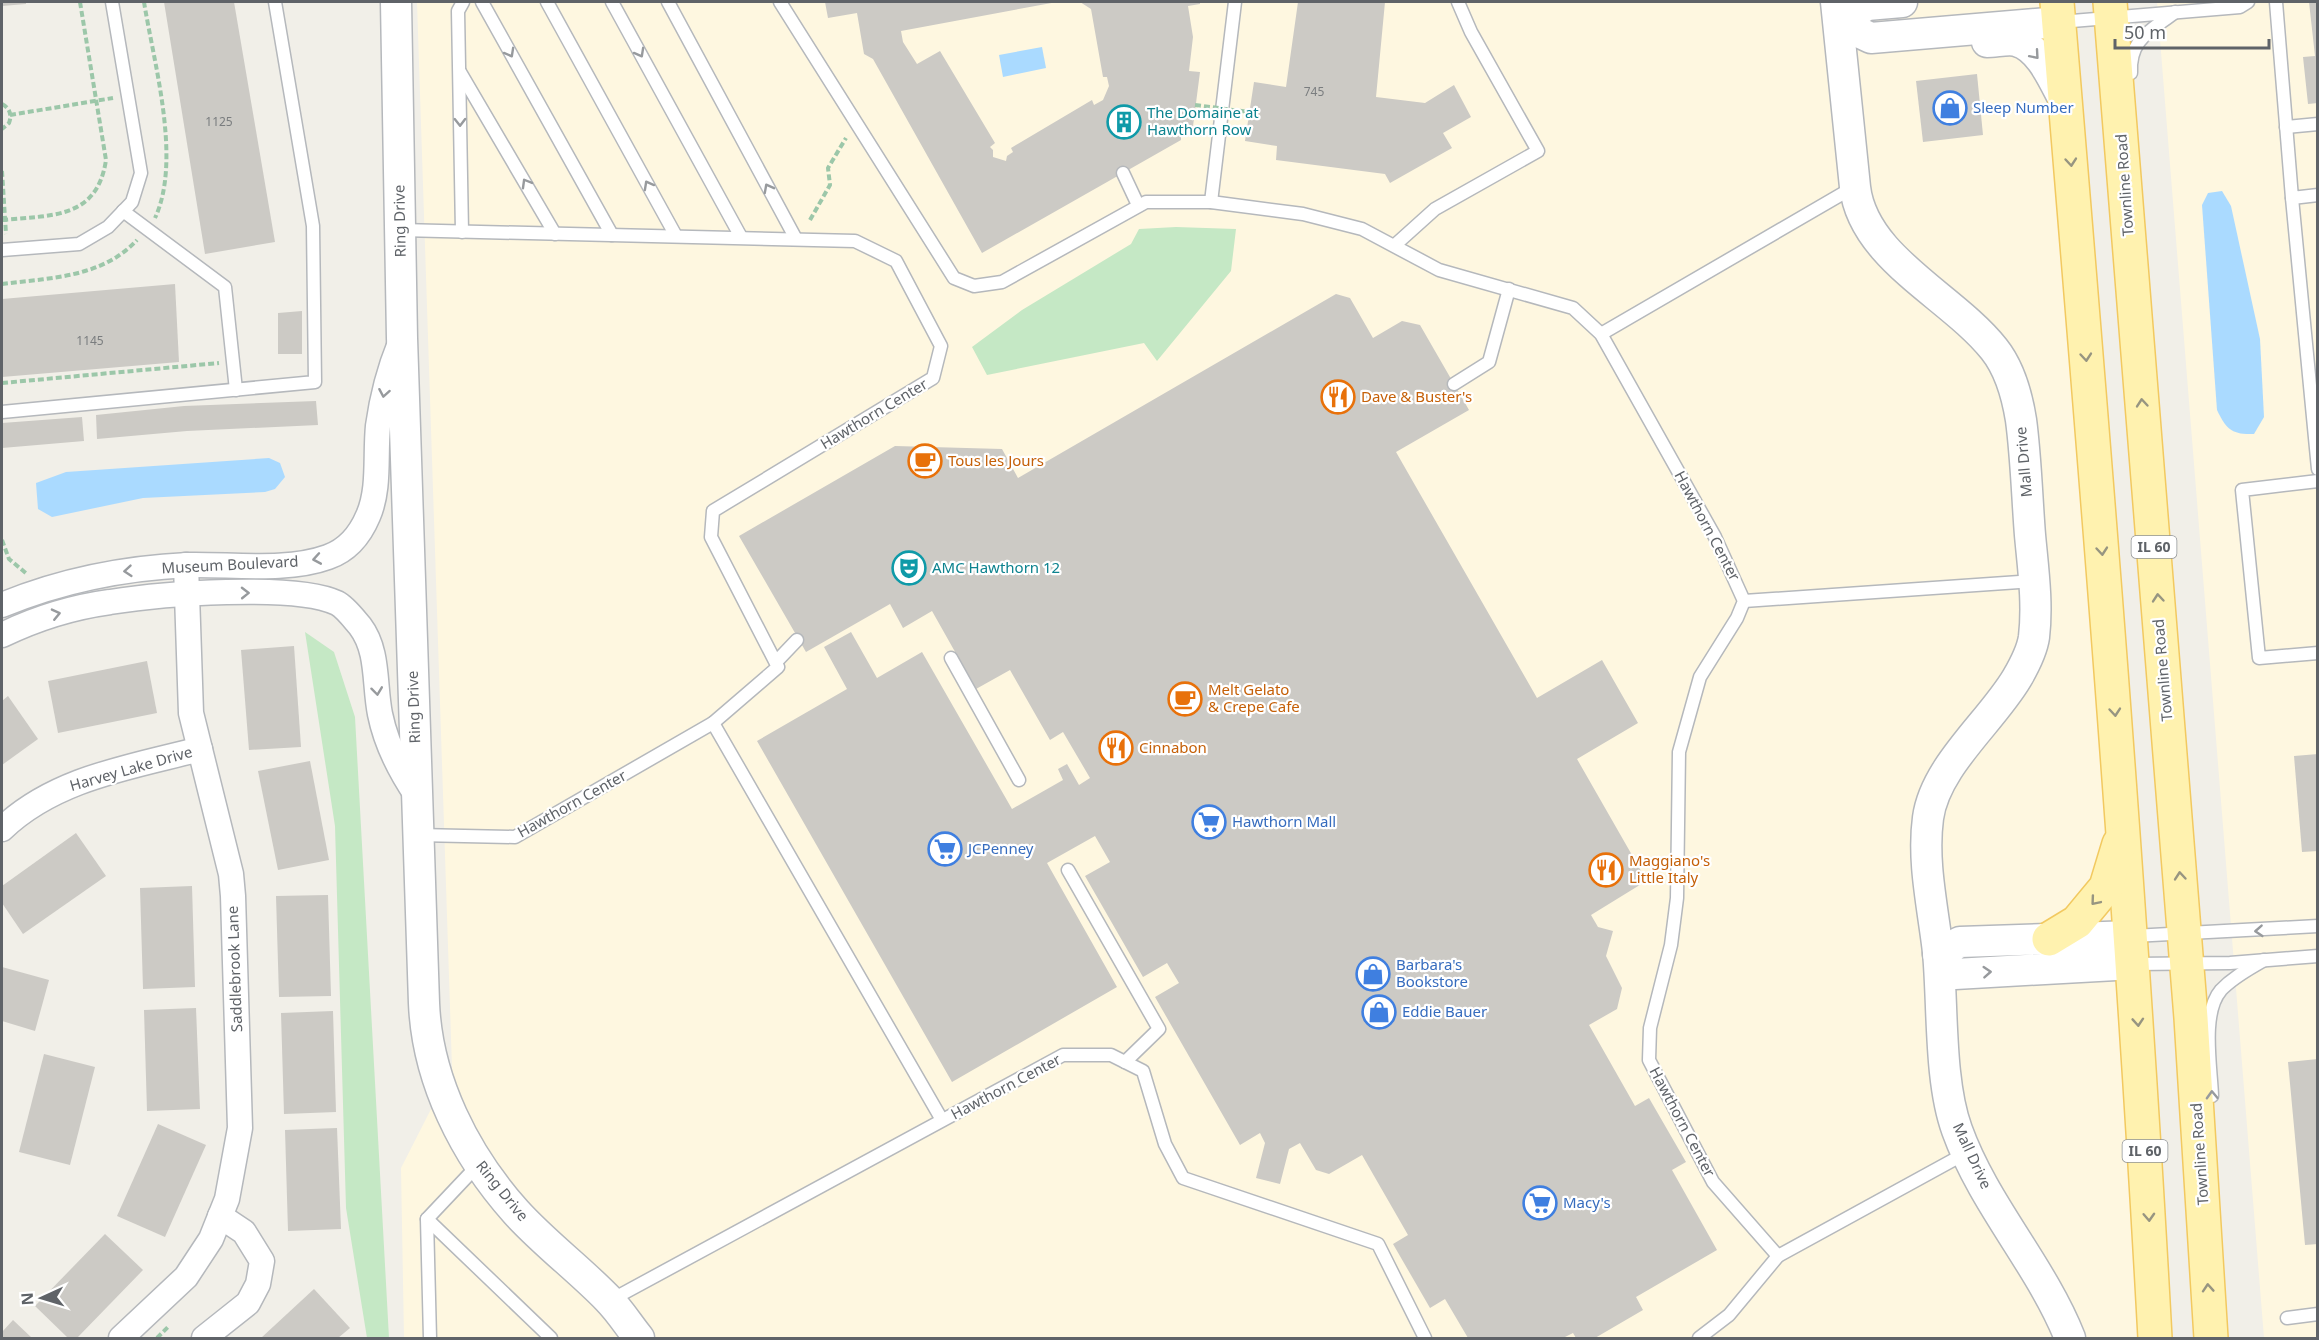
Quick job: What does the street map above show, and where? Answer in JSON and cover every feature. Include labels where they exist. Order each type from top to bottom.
[{"type":"main road","name":"Townline Road","points":[[2111,10],[2185,949],[2211,1338]]},
{"type":"main road","name":"IL 60","points":[[2058,12],[2133,950],[2155,1338]]},
{"type":"main road","points":[[2049,939],[2077,922],[2106,886],[2124,828]]},
{"type":"street","name":"Ring Drive","points":[[396,2],[402,338],[424,1015],[428,1040],[438,1077],[459,1130],[478,1164],[516,1212],[610,1301],[639,1338]]},
{"type":"street","points":[[1837,12],[1867,5],[1902,2]]},
{"type":"street","points":[[1837,12],[1872,38],[2058,12]]},
{"type":"street","name":"Mall Drive","points":[[1837,12],[1855,187],[1860,212],[1888,253],[1974,326],[1995,350],[2008,371],[2021,420],[2034,581],[2034,639],[2015,681],[1949,769],[1928,816],[1927,855],[1938,954],[1947,1080],[1956,1127],[1967,1153],[2050,1296],[2070,1338]]},
{"type":"street","points":[[1900,35],[1922,47],[2015,40],[2028,47],[2038,58],[2051,75],[2066,104]]},
{"type":"street","name":"Museum Boulevard","points":[[2,605],[22,597],[114,572],[186,566],[278,566],[328,557],[351,544],[369,515],[374,496],[387,375],[402,338]]},
{"type":"street","name":"Saddlebrook Lane","points":[[121,1338],[186,1277],[211,1239],[227,1199],[240,1128],[231,874],[191,713],[186,566]]},
{"type":"street","name":"Museum Boulevard","points":[[3,628],[110,602],[186,596],[289,592],[314,595],[339,604],[360,627],[372,650],[380,714],[397,765],[417,796]]},
{"type":"street","name":"Harvey Lake Drive","points":[[2,829],[11,820],[61,788],[200,749]]},
{"type":"street","points":[[2049,939],[2133,950],[1955,974],[1938,954],[1960,942],[2049,939]]},
{"type":"street","points":[[204,1338],[248,1303],[258,1284],[262,1261],[244,1232],[220,1216]]},
{"type":"lane","points":[[5,250],[79,244],[108,227],[132,201],[141,173],[112,2]]},
{"type":"lane","points":[[2,412],[315,382],[313,226],[275,2]]},
{"type":"lane","points":[[462,2],[458,11],[462,232]]},
{"type":"lane","points":[[482,2],[612,235]]},
{"type":"lane","points":[[547,2],[676,236]]},
{"type":"lane","points":[[612,2],[741,237]]},
{"type":"lane","points":[[668,2],[796,239]]},
{"type":"lane","points":[[780,2],[954,278],[974,286],[1002,282],[1138,205],[1123,173]]},
{"type":"lane","points":[[1211,202],[1235,2]]},
{"type":"lane","points":[[1395,245],[1435,209],[1538,151],[1471,32],[1458,2]]},
{"type":"lane","points":[[2058,12],[2111,10],[2175,12],[2240,7],[2248,2]]},
{"type":"lane","points":[[2276,2],[2318,469]]},
{"type":"lane","points":[[2132,90],[2131,54],[2134,47],[2175,12]]},
{"type":"lane","points":[[459,69],[555,234]]},
{"type":"lane","points":[[2286,127],[2318,124]]},
{"type":"lane","points":[[2135,148],[2144,334],[2138,349]]},
{"type":"lane","points":[[1601,334],[1855,187]]},
{"type":"lane","points":[[2292,198],[2318,195]]},
{"type":"lane","name":"Hawthorn Center","points":[[1138,205],[1146,202],[1211,202],[1303,214],[1362,229],[1439,270],[1574,308],[1601,334],[1715,537],[1744,601],[1737,618],[1700,677],[1679,752],[1677,898],[1671,945],[1650,1028],[1650,1060],[1713,1182],[1778,1256]]},
{"type":"lane","points":[[123,211],[225,287],[236,390]]},
{"type":"lane","name":"Hawthorn Center","points":[[401,230],[855,241],[897,261],[941,346],[933,378],[713,511],[711,537],[778,667],[713,723],[515,837],[418,835]]},
{"type":"lane","points":[[1454,384],[1489,362],[1509,289]]},
{"type":"lane","points":[[2318,482],[2242,490],[2259,658],[2318,653]]},
{"type":"lane","points":[[1744,601],[2034,581]]},
{"type":"lane","points":[[776,662],[797,640]]},
{"type":"lane","points":[[951,658],[1019,780]]},
{"type":"lane","name":"Hawthorn Center","points":[[713,723],[942,1120]]},
{"type":"lane","points":[[1068,870],[1159,1029],[1125,1062]]},
{"type":"lane","points":[[2133,950],[2185,949],[2318,927]]},
{"type":"lane","points":[[2133,950],[2185,949],[2264,960],[2318,956]]},
{"type":"lane","points":[[2212,1105],[2209,1016],[2220,991],[2239,974],[2264,960]]},
{"type":"lane","name":"Hawthorn Center","points":[[610,1301],[1063,1055],[1111,1055],[1143,1071],[1165,1144],[1183,1178],[1378,1244],[1425,1338]]},
{"type":"lane","points":[[2205,1238],[2212,1138]]},
{"type":"lane","points":[[1699,1338],[1728,1315],[1778,1256],[1967,1153]]},
{"type":"lane","points":[[430,1338],[427,1219],[478,1164]]},
{"type":"lane","points":[[427,1219],[551,1338]]},
{"type":"lane","points":[[2287,1318],[2318,1314]]},
{"type":"path","points":[[3,220],[61,215],[85,204],[103,180],[106,160],[80,2]]},
{"type":"path","points":[[10,115],[128,96]]},
{"type":"path","points":[[2,104],[7,107],[10,115],[9,123],[2,129]]},
{"type":"path","points":[[1195,105],[1249,112]]},
{"type":"path","points":[[810,220],[830,185],[828,168],[848,134]]},
{"type":"path","points":[[2,171],[5,250]]},
{"type":"path","points":[[2,383],[233,362]]},
{"type":"shaded area","name":"Hawthorn Mall","points":[[417,2],[2047,2],[2144,1338],[404,1338],[401,1168],[452,1068]]},
{"type":"shaded area","points":[[2157,2],[2317,2],[2317,1338],[2264,1338]]},
{"type":"green space","points":[[1176,227],[1236,229],[1231,271],[1157,361],[1144,343],[987,375],[972,347],[1022,310],[1131,244],[1139,229]]},
{"type":"green space","points":[[305,632],[334,652],[355,717],[389,1338],[367,1338],[346,1208],[335,826]]},
{"type":"water","points":[[1042,47],[1046,68],[1003,77],[999,55]]},
{"type":"water","points":[[2222,191],[2231,206],[2260,339],[2264,417],[2254,434],[2231,430],[2223,422],[2217,410],[2202,205],[2208,193]]},
{"type":"water","points":[[269,458],[280,463],[285,477],[275,489],[265,492],[143,498],[52,517],[38,509],[36,483],[66,472]]},
{"type":"building","points":[[2,2],[26,2],[26,4],[2,6]]},
{"type":"building","points":[[164,2],[234,2],[275,242],[205,254]]},
{"type":"building","name":"The Domaine at Hawthorn Row","points":[[825,2],[1057,2],[901,31],[903,42],[917,64],[940,51],[995,143],[990,147],[993,150],[993,157],[1006,161],[1007,156],[1013,152],[1011,148],[1092,100],[1094,105],[1103,100],[1109,86],[1107,77],[1103,77],[1091,9],[1080,2],[1200,2],[1200,4],[1188,6],[1193,37],[1189,71],[1200,72],[1192,134],[1181,135],[1181,140],[982,253],[873,59],[864,54],[857,13],[828,18]]},
{"type":"building","name":"The Domaine at Hawthorn Row","points":[[1298,2],[1385,2],[1376,97],[1425,103],[1454,85],[1471,117],[1443,133],[1452,148],[1390,183],[1385,174],[1276,160],[1277,146],[1245,141],[1254,82],[1286,87]]},
{"type":"building","points":[[2309,2],[2318,2],[2318,103],[2308,104],[2303,57],[2315,56]]},
{"type":"building","name":"Sleep Number","points":[[1977,74],[1983,135],[1923,142],[1916,81]]},
{"type":"building","points":[[175,284],[179,362],[2,377],[2,299]]},
{"type":"building","name":"Hawthorn Mall","points":[[1336,294],[1350,298],[1373,338],[1402,321],[1420,325],[1469,410],[1396,452],[1537,698],[1602,660],[1638,723],[1577,759],[1644,876],[1643,883],[1591,915],[1598,927],[1613,931],[1606,956],[1622,988],[1617,1009],[1589,1025],[1635,1106],[1649,1098],[1686,1162],[1672,1170],[1717,1250],[1636,1297],[1643,1310],[1595,1338],[1576,1338],[1573,1333],[1563,1338],[1468,1338],[1445,1299],[1430,1308],[1393,1244],[1408,1235],[1362,1155],[1329,1174],[1316,1170],[1300,1143],[1289,1149],[1280,1184],[1256,1178],[1265,1143],[1260,1133],[1240,1145],[1155,997],[1179,983],[1167,963],[1143,977],[1085,876],[1110,862],[1095,836],[1047,863],[1117,987],[952,1082],[757,741],[847,689],[824,647],[851,632],[877,678],[922,652],[1012,809],[1063,780],[1058,769],[1067,764],[1079,785],[1090,778],[1063,732],[1050,740],[1010,670],[976,689],[932,611],[903,628],[890,604],[806,652],[739,536],[895,446],[1002,449],[1018,478]]},
{"type":"building","points":[[302,311],[302,354],[278,354],[278,313]]},
{"type":"building","points":[[316,401],[318,425],[187,431],[97,439],[96,415],[184,406]]},
{"type":"building","points":[[82,417],[84,441],[2,448],[2,423]]},
{"type":"building","points":[[294,646],[301,747],[249,750],[241,650]]},
{"type":"building","points":[[147,661],[157,713],[58,733],[48,681]]},
{"type":"building","points":[[8,696],[38,739],[2,765],[2,701]]},
{"type":"building","points":[[2318,754],[2318,851],[2302,852],[2294,756]]},
{"type":"building","points":[[310,761],[329,860],[278,870],[258,771]]},
{"type":"building","points":[[76,833],[106,876],[23,934],[2,903],[2,886]]},
{"type":"building","points":[[192,886],[195,987],[143,989],[140,888]]},
{"type":"building","points":[[328,895],[331,996],[279,997],[276,896]]},
{"type":"building","points":[[2,967],[49,980],[35,1031],[2,1021]]},
{"type":"building","points":[[196,1008],[200,1109],[147,1111],[144,1010]]},
{"type":"building","points":[[333,1011],[336,1112],[284,1114],[281,1013]]},
{"type":"building","points":[[44,1054],[95,1067],[70,1165],[19,1152]]},
{"type":"building","points":[[2318,1059],[2318,1244],[2305,1245],[2288,1062]]},
{"type":"building","points":[[158,1124],[206,1145],[165,1237],[117,1216]]},
{"type":"building","points":[[337,1128],[341,1229],[288,1231],[285,1130]]},
{"type":"building","points":[[105,1234],[143,1270],[77,1338],[68,1338],[35,1306]]},
{"type":"building","points":[[314,1289],[350,1328],[338,1338],[261,1338]]},
{"type":"building","points":[[13,1320],[32,1338],[2,1338],[2,1332]]},
{"type":"place","name":"Sleep Number","points":[[1950,108]]},
{"type":"place","name":"The Domaine at Hawthorn Row","points":[[1124,122]]},
{"type":"place","name":"Dave & Buster's","points":[[1338,397]]},
{"type":"place","name":"Tous les Jours","points":[[925,461]]},
{"type":"place","name":"AMC Hawthorn 12","points":[[909,568]]},
{"type":"place","name":"Melt Gelato & Crepe Cafe","points":[[1185,699]]},
{"type":"place","name":"Cinnabon","points":[[1116,748]]},
{"type":"place","name":"Hawthorn Mall","points":[[1209,822]]},
{"type":"place","name":"JCPenney","points":[[945,849]]},
{"type":"place","name":"Maggiano's Little Italy","points":[[1606,870]]},
{"type":"place","name":"Barbara's Bookstore","points":[[1373,974]]},
{"type":"place","name":"Eddie Bauer","points":[[1379,1012]]},
{"type":"place","name":"Macy's","points":[[1540,1203]]}]
